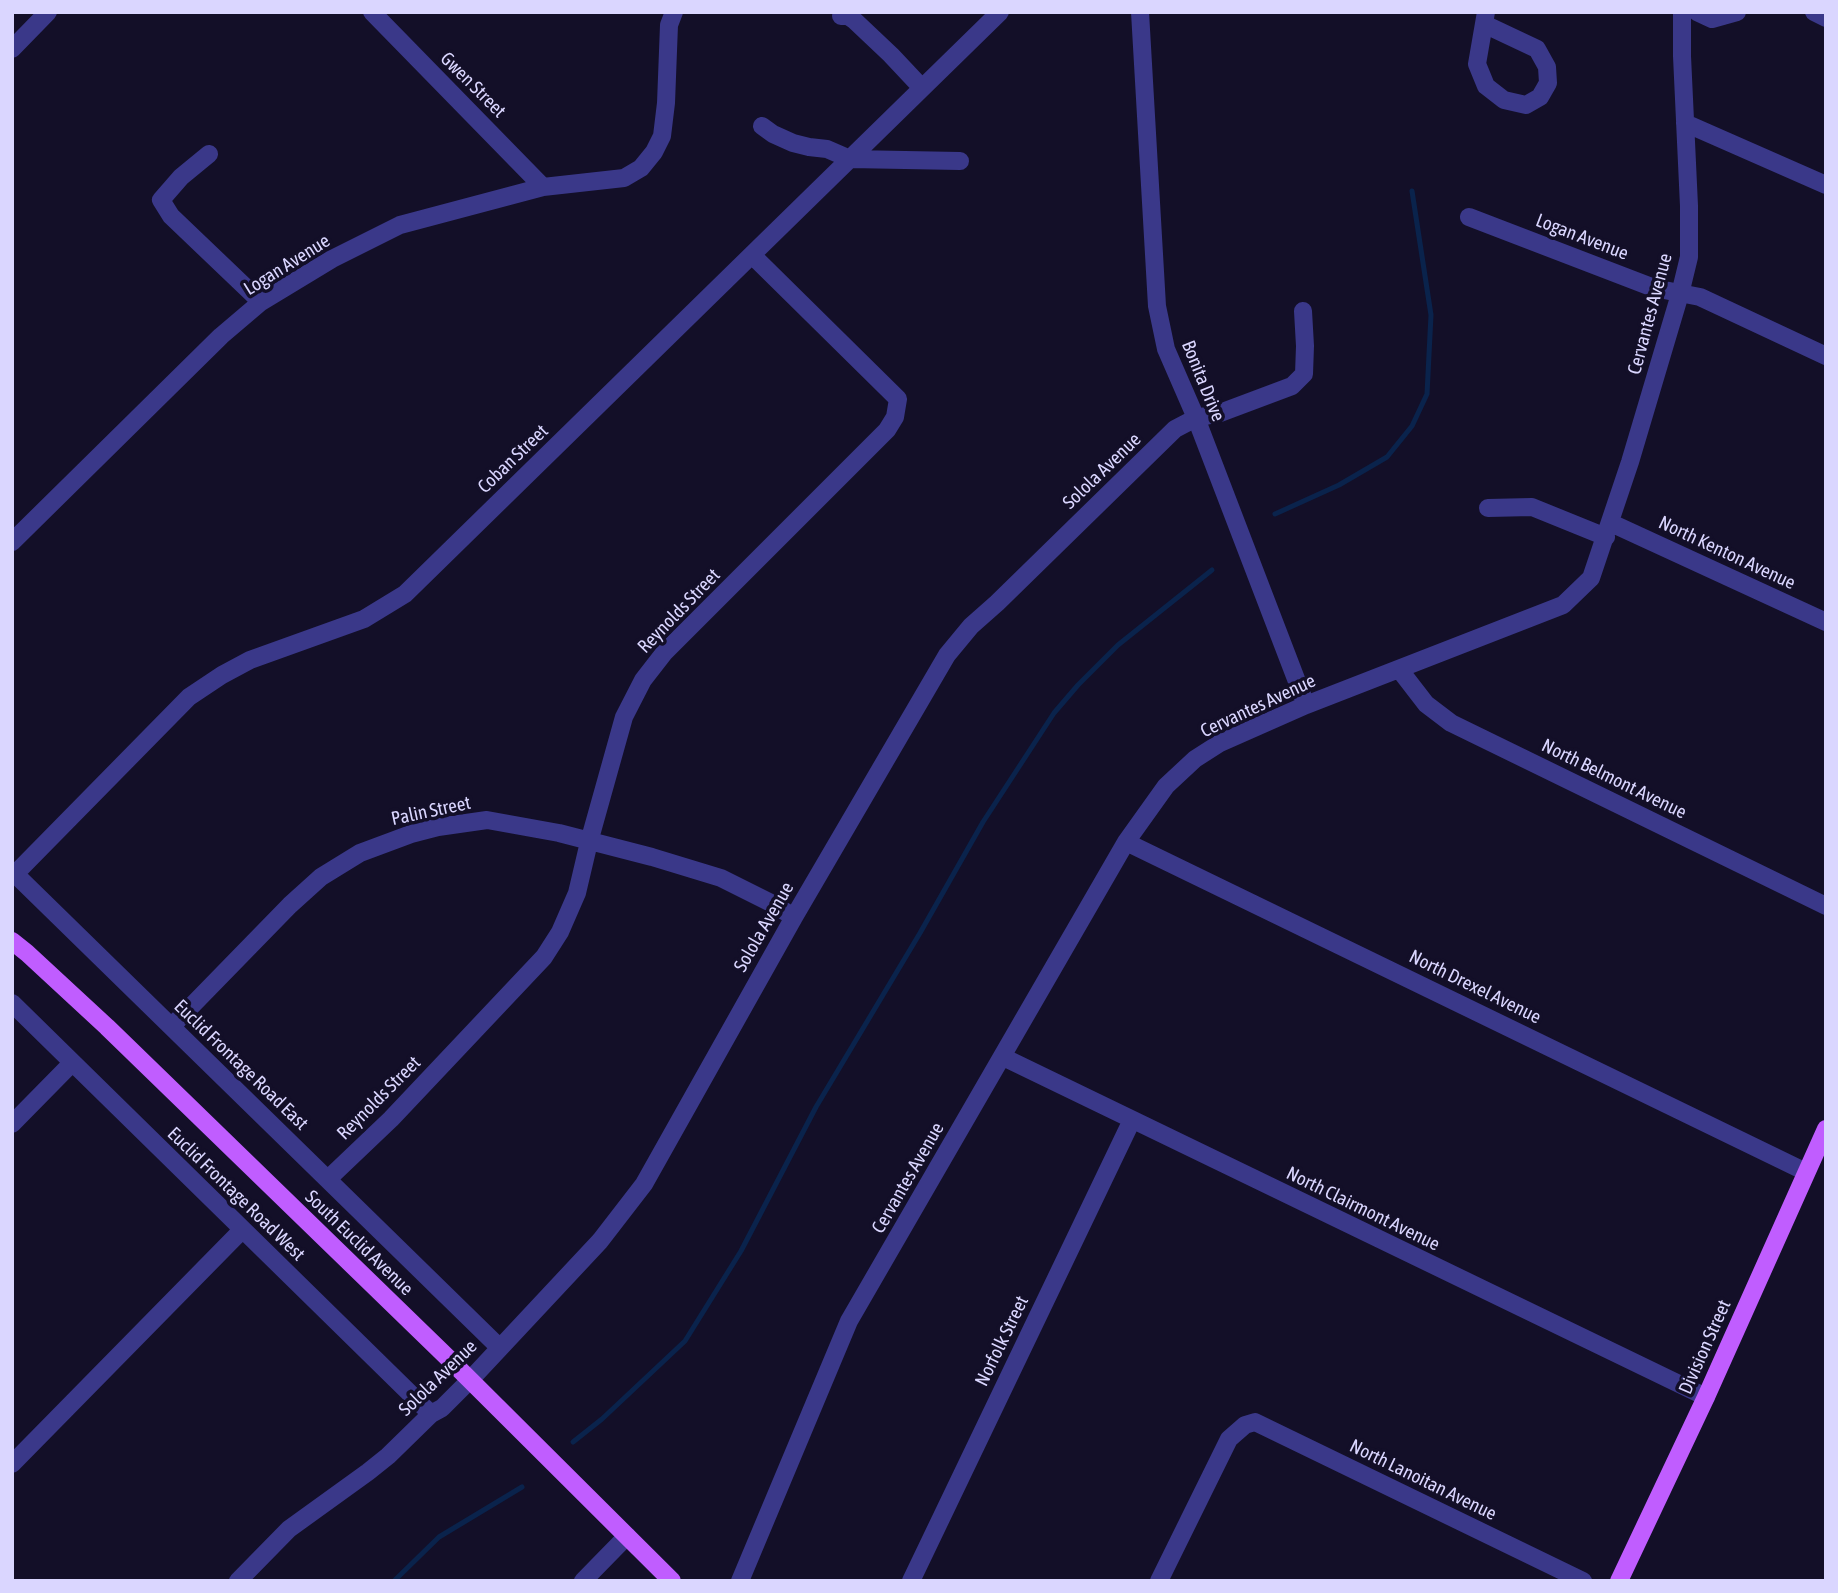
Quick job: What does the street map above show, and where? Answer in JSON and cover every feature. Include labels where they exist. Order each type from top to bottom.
[{"type":"main road","name":"South Euclid Avenue","points":[[12,942],[107,1027],[672,1581]]},
{"type":"main road","name":"Division Street","points":[[1619,1581],[1706,1397],[1826,1129]]},
{"type":"street","points":[[12,49],[48,12]]},
{"type":"street","name":"Gwen Street","points":[[372,12],[543,187]]},
{"type":"street","name":"Logan Avenue","points":[[12,542],[221,336],[261,302],[332,259],[400,225],[543,187],[624,178],[641,168],[662,136],[669,25],[674,12]]},
{"type":"street","name":"Coban Street","points":[[13,872],[189,697],[250,660],[364,619],[405,594],[1000,12]]},
{"type":"street","name":"Bonita Drive","points":[[1140,12],[1157,306],[1166,349],[1196,418],[1306,705]]},
{"type":"street","name":"Cervantes Avenue","points":[[740,1581],[849,1321],[1126,842],[1166,786],[1195,759],[1220,743],[1306,705],[1563,605],[1591,578],[1609,530],[1689,257],[1682,12]]},
{"type":"street","points":[[1697,12],[1712,19],[1737,12]]},
{"type":"street","points":[[1814,12],[1826,18]]},
{"type":"street","points":[[841,16],[854,20],[922,88]]},
{"type":"street","points":[[1485,18],[1537,50],[1547,67],[1548,83],[1541,97],[1526,105],[1504,100],[1486,86],[1476,64],[1485,18]]},
{"type":"street","points":[[1685,123],[1826,185]]},
{"type":"street","points":[[762,125],[773,134],[793,143],[827,149],[850,159],[960,161]]},
{"type":"street","points":[[209,153],[181,177],[161,200],[171,216],[261,302]]},
{"type":"street","name":"Logan Avenue","points":[[1469,216],[1654,288],[1700,297],[1826,356]]},
{"type":"street","name":"Reynolds Street","points":[[328,1179],[391,1119],[544,957],[561,932],[577,893],[624,717],[643,680],[664,653],[887,430],[895,417],[898,398],[752,255]]},
{"type":"street","name":"Solola Avenue","points":[[238,1581],[289,1529],[369,1472],[442,1408],[600,1241],[644,1184],[794,917],[947,655],[971,626],[1175,429],[1196,418],[1220,414],[1293,386],[1304,374],[1303,311]]},
{"type":"street","name":"North Kenton Avenue","points":[[1488,508],[1532,507],[1609,530],[1826,622]]},
{"type":"street","name":"North Belmont Avenue","points":[[1399,669],[1426,704],[1451,723],[1826,906]]},
{"type":"street","name":"Palin Street","points":[[172,1026],[296,899],[321,877],[360,853],[438,827],[487,820],[559,833],[721,878],[794,917]]},
{"type":"street","name":"North Drexel Avenue","points":[[1126,842],[1806,1172]]},
{"type":"street","name":"Euclid Frontage Road East","points":[[13,872],[500,1348]]},
{"type":"street","name":"Euclid Frontage Road West","points":[[12,1003],[431,1415]]},
{"type":"street","name":"North Clairmont Avenue","points":[[1003,1057],[1706,1397]]},
{"type":"street","points":[[12,1124],[72,1063]]},
{"type":"street","name":"Norfolk Street","points":[[911,1581],[1132,1120]]},
{"type":"street","points":[[12,1464],[242,1230]]},
{"type":"street","name":"North Lanoitan Avenue","points":[[1160,1581],[1229,1439],[1245,1425],[1255,1422],[1583,1581]]},
{"type":"street","points":[[583,1581],[627,1536]]},
{"type":"waterway","points":[[1275,514],[1339,485],[1387,457],[1412,426],[1427,394],[1431,315],[1412,191]]},
{"type":"waterway","points":[[573,1442],[602,1419],[685,1341],[741,1251],[816,1107],[983,822],[1054,713],[1118,645],[1212,570]]},
{"type":"waterway","points":[[394,1581],[439,1537],[522,1487]]}]
